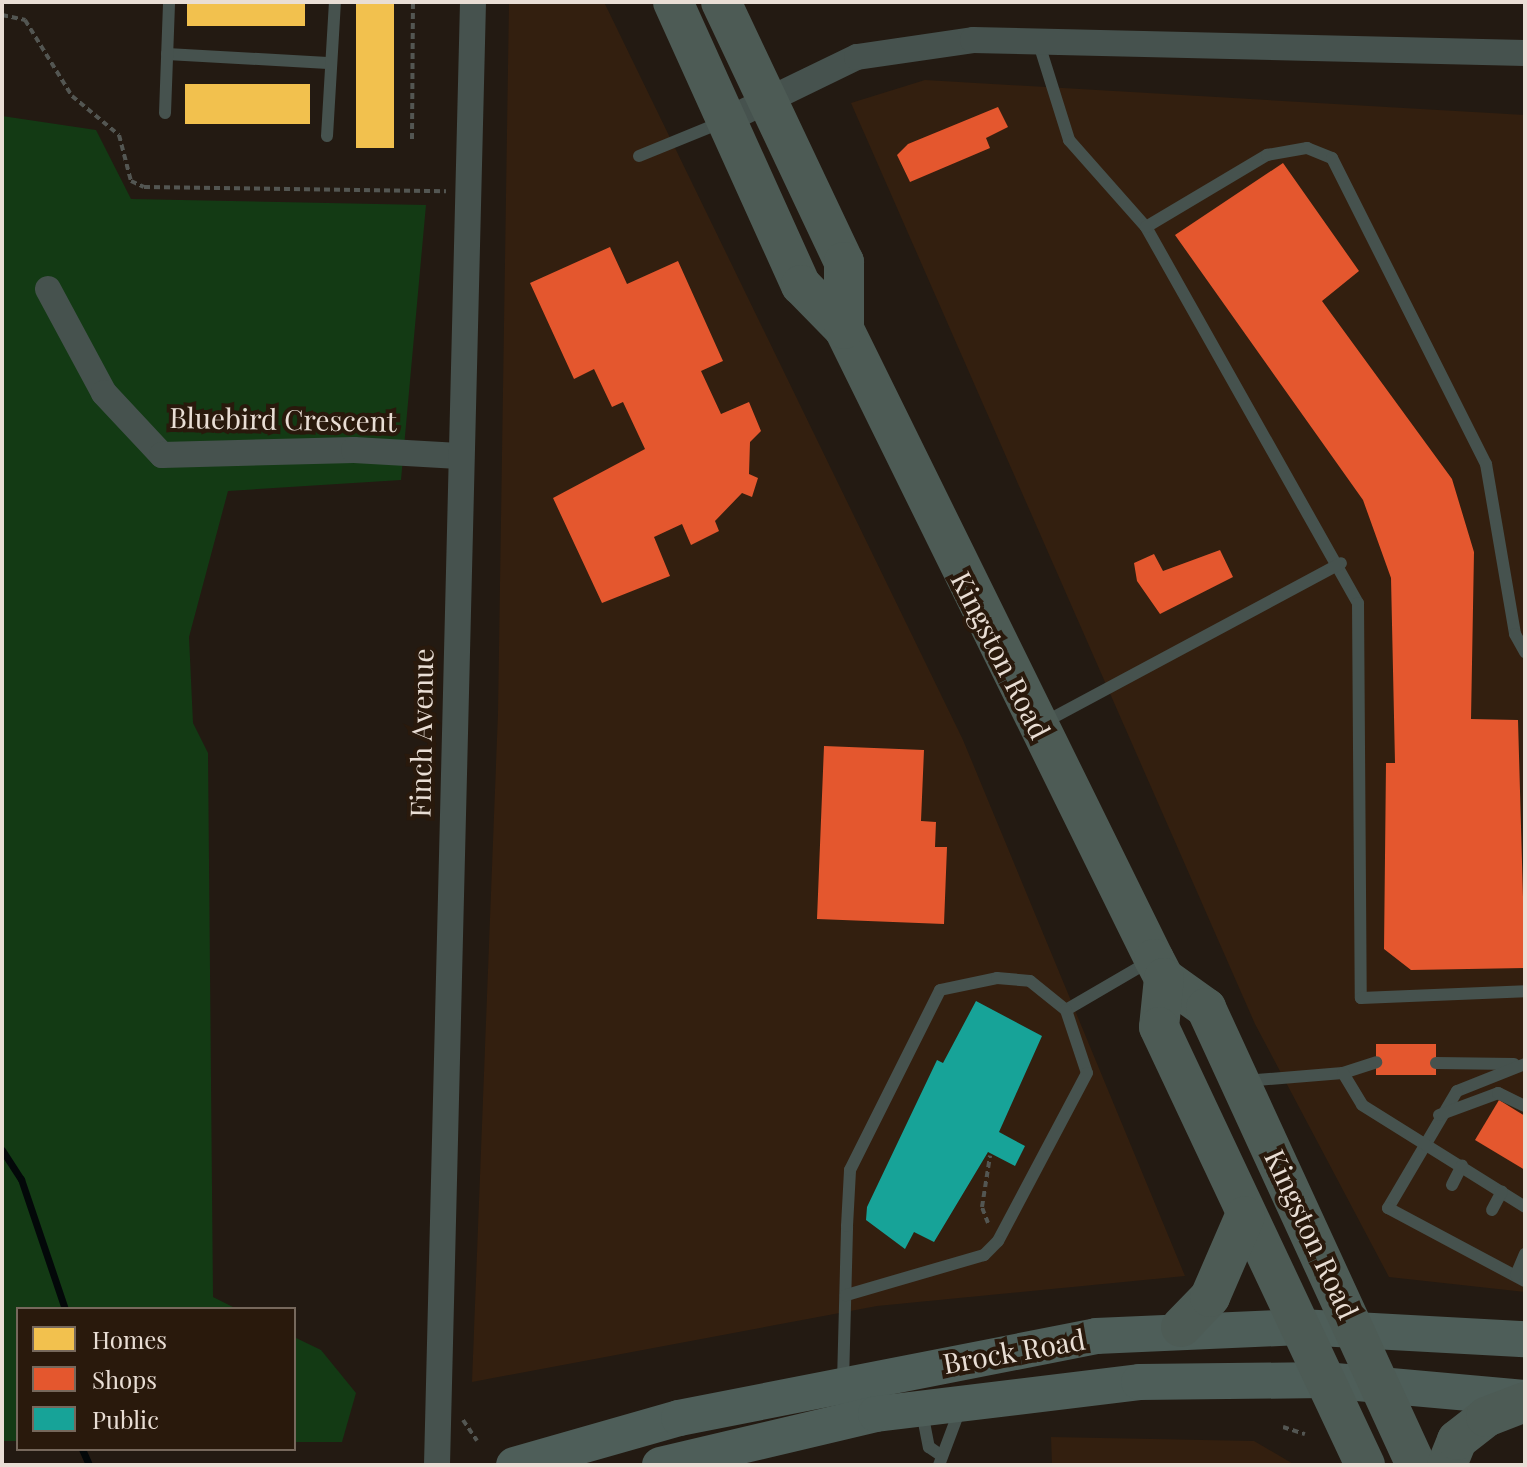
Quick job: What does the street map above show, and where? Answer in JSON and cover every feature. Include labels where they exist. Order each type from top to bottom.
[{"type":"main road","name":"Kingston Road","points":[[673,2],[801,285],[844,329],[1036,726],[1159,968],[1206,1008],[1416,1465]]},
{"type":"main road","name":"Kingston Road","points":[[721,2],[844,262],[844,329]]},
{"type":"main road","name":"Kingston Road","points":[[1159,968],[1159,1027],[1245,1216],[1365,1465]]},
{"type":"main road","points":[[1181,1327],[1210,1297],[1245,1216]]},
{"type":"main road","name":"Brock Road","points":[[514,1465],[843,1382],[1181,1327],[1300,1327],[1525,1339]]},
{"type":"main road","name":"Brock Road","points":[[660,1465],[964,1399],[1139,1382],[1324,1380],[1525,1400]]},
{"type":"main road","points":[[1447,1465],[1457,1440],[1486,1417],[1525,1400]]},
{"type":"street","name":"Finch Avenue","points":[[437,1465],[459,456],[473,2]]},
{"type":"street","points":[[727,120],[857,57],[973,40],[1039,44],[1525,53]]},
{"type":"street","name":"Bluebird Crescent","points":[[48,289],[104,393],[162,455],[354,450],[459,456]]},
{"type":"lane","points":[[165,113],[169,2]]},
{"type":"lane","points":[[327,136],[328,63],[335,2]]},
{"type":"lane","points":[[1039,44],[1069,140],[1146,227],[1341,563],[1358,603],[1361,998],[1525,991]]},
{"type":"lane","points":[[167,54],[328,63]]},
{"type":"lane","points":[[639,156],[727,120]]},
{"type":"lane","points":[[1146,227],[1267,155],[1307,148],[1332,158],[1486,464],[1515,634],[1525,652]]},
{"type":"lane","points":[[1036,726],[1341,563]]},
{"type":"lane","points":[[1066,1010],[1159,968]]},
{"type":"lane","points":[[843,1382],[850,1170],[940,990],[997,978],[1030,981],[1066,1010],[1087,1073],[998,1241],[984,1255],[846,1295]]},
{"type":"lane","points":[[1240,1081],[1343,1073],[1376,1062]]},
{"type":"lane","points":[[1436,1063],[1521,1064]]},
{"type":"lane","points":[[1521,1064],[1457,1091],[1423,1140],[1388,1208],[1430,1224],[1520,1278],[1525,1254]]},
{"type":"lane","points":[[1343,1073],[1362,1105],[1423,1140],[1525,1207]]},
{"type":"lane","points":[[1438,1116],[1498,1093],[1525,1106]]},
{"type":"lane","points":[[1452,1185],[1462,1165]]},
{"type":"lane","points":[[1492,1210],[1502,1191]]},
{"type":"lane","points":[[939,1460],[964,1399]]},
{"type":"lane","points":[[921,1407],[929,1447],[939,1460]]},
{"type":"path","points":[[412,139],[413,2]]},
{"type":"path","points":[[2,15],[25,20],[72,96],[119,135],[131,181],[144,187],[467,191]]},
{"type":"path","points":[[990,1156],[982,1207],[998,1241]]},
{"type":"path","points":[[1283,1427],[1305,1434]]},
{"type":"shaded area","points":[[509,2],[604,2],[963,740],[1185,1276],[877,1306],[472,1382],[498,713]]},
{"type":"shaded area","points":[[925,80],[1525,115],[1525,1292],[1389,1277],[1255,1024],[851,103]]},
{"type":"shaded area","points":[[1051,1437],[1254,1441],[1295,1465],[1052,1465]]},
{"type":"green space","points":[[2,116],[96,130],[131,199],[426,205],[401,480],[228,491],[189,637],[193,723],[208,753],[213,1297],[233,1307],[16,1307],[16,1441],[2,1441]]},
{"type":"green space","points":[[296,1338],[321,1350],[356,1393],[342,1442],[296,1442]]},
{"type":"building: Homes","points":[[187,2],[305,2],[305,26],[187,26]]},
{"type":"building: Homes","points":[[356,2],[394,2],[394,148],[356,148]]},
{"type":"building: Homes","points":[[185,84],[310,84],[310,124],[185,124]]},
{"type":"building: Shops","points":[[998,107],[1008,127],[986,138],[990,148],[910,182],[897,155],[908,144]]},
{"type":"building: Shops","points":[[1283,163],[1359,271],[1322,301],[1452,479],[1474,552],[1471,719],[1518,720],[1525,968],[1411,970],[1384,949],[1386,763],[1395,763],[1391,578],[1363,500],[1175,235]]},
{"type":"building: Shops","points":[[610,247],[627,284],[678,261],[723,361],[701,371],[721,414],[749,402],[761,431],[750,442],[749,474],[758,478],[752,497],[742,493],[715,521],[719,531],[691,545],[682,524],[654,537],[670,576],[602,603],[553,498],[645,449],[623,402],[612,407],[594,369],[574,379],[530,283]]},
{"type":"building: Shops","points":[[1220,550],[1233,577],[1160,614],[1137,581],[1134,563],[1154,554],[1163,571]]},
{"type":"building: Shops","points":[[824,746],[924,750],[921,821],[936,822],[935,847],[947,847],[944,924],[817,919]]},
{"type":"building: Shops","points":[[1376,1044],[1436,1044],[1436,1075],[1376,1075]]},
{"type":"building: Shops","points":[[1499,1100],[1525,1116],[1525,1170],[1475,1140]]},
{"type":"building: Public","points":[[976,1001],[1042,1036],[999,1132],[1025,1146],[1015,1166],[988,1152],[934,1242],[914,1232],[905,1249],[866,1220],[867,1207],[937,1060],[943,1063]]},
{"type":"waterway","points":[[2,1150],[21,1179],[64,1307]]},
{"type":"waterway","points":[[83,1451],[89,1465]]}]
